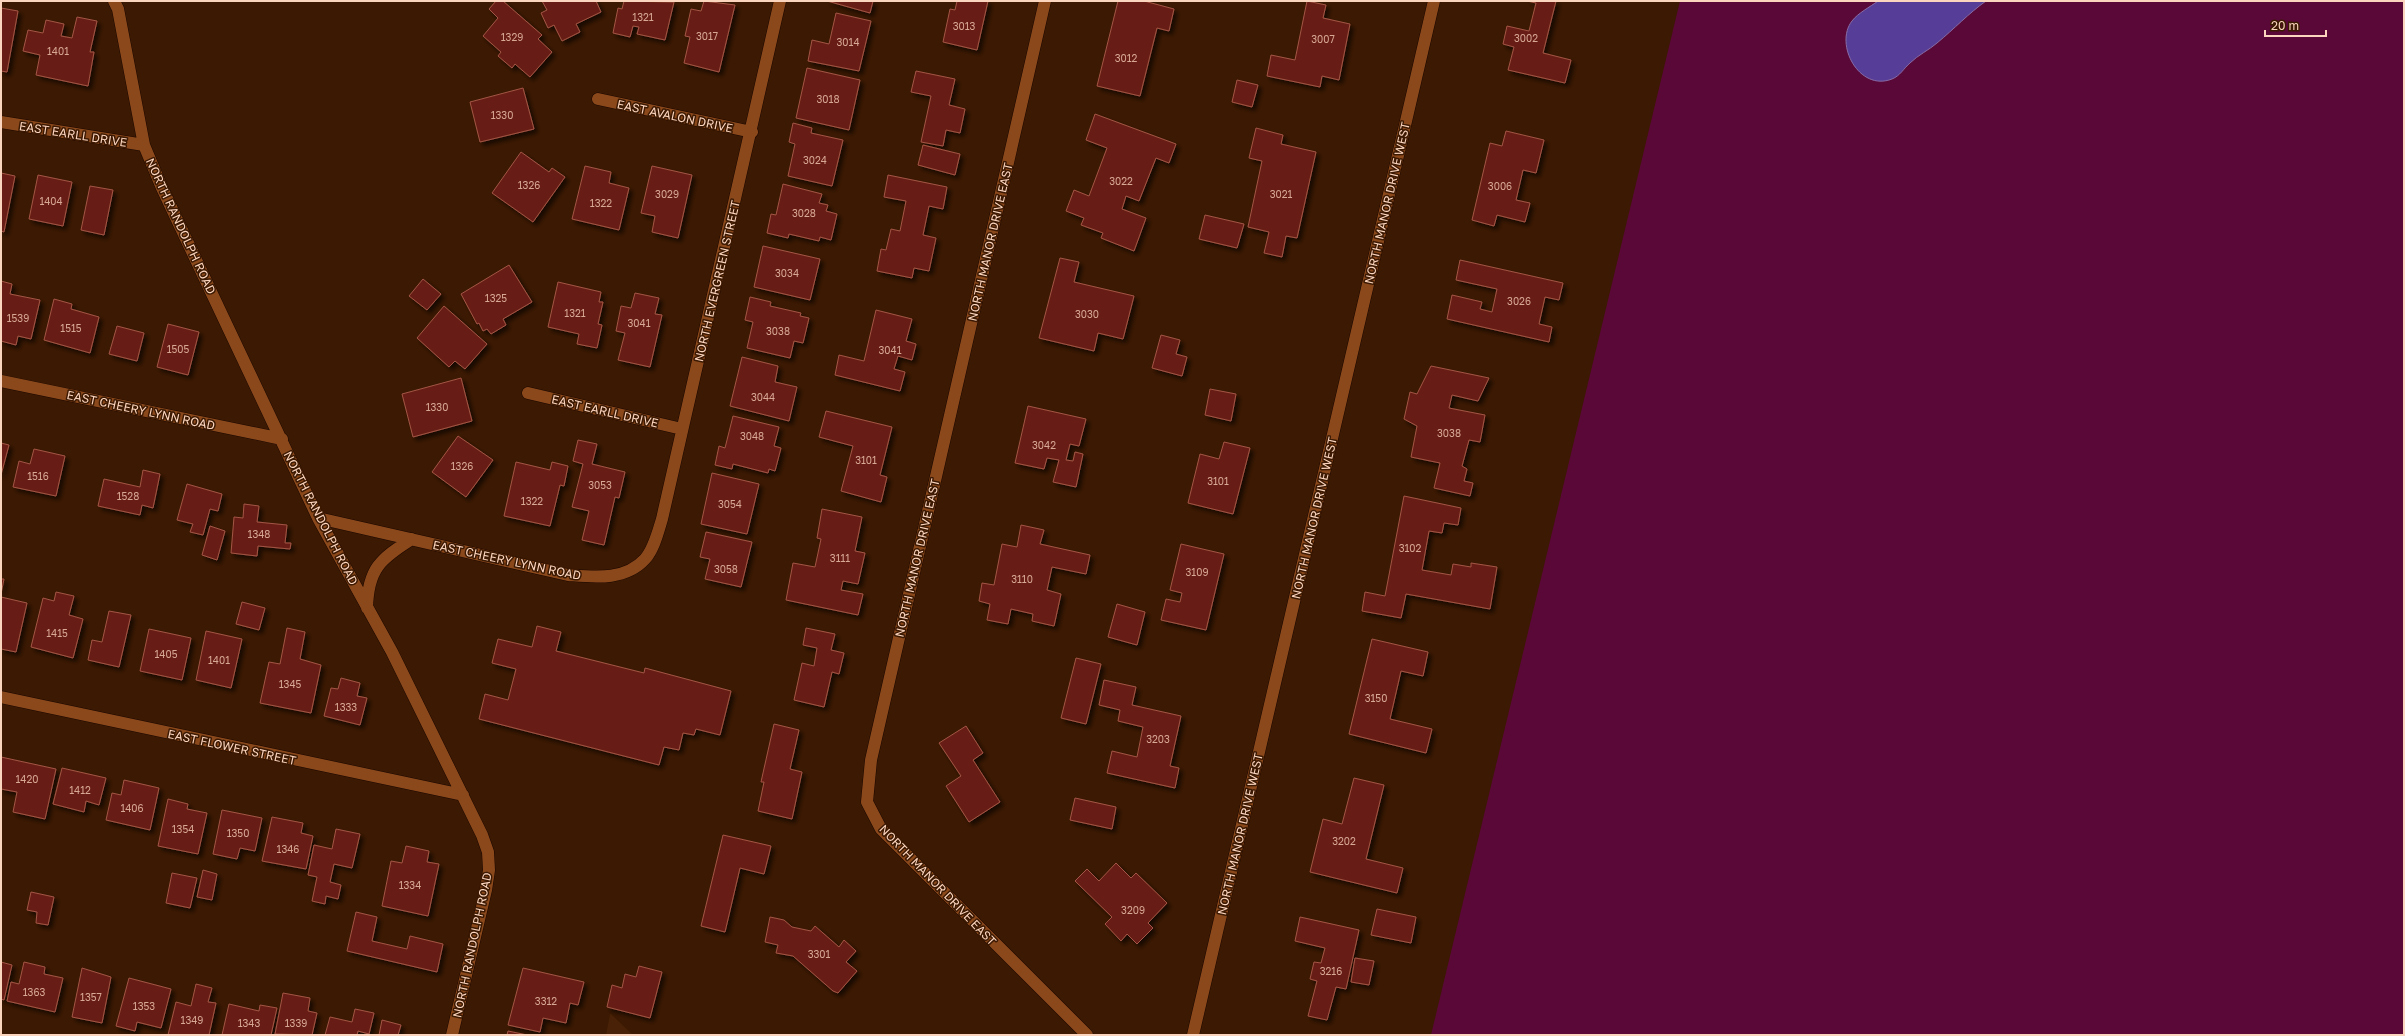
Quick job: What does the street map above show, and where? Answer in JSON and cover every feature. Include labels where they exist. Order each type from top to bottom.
[{"type":"street","name":"NORTH EVERGREEN STREET","points":[[645,559],[662,519],[752,132],[780,1]]},
{"type":"street","name":"NORTH MANOR DRIVE EAST","points":[[1046,1],[871,760],[868,802],[881,829],[1086,1035]]},
{"type":"street","name":"NORTH MANOR DRIVE WEST","points":[[1193,1035],[1434,1]]},
{"type":"street","name":"NORTH RANDOLPH ROAD","points":[[118,4],[144,145],[162,188],[282,439],[318,518],[392,652],[463,795],[482,835],[488,852],[489,870],[452,1035]]},
{"type":"street","name":"EAST AVALON DRIVE","points":[[598,99],[752,132]]},
{"type":"street","name":"EAST EARLL DRIVE","points":[[1,122],[144,145]]},
{"type":"street","name":"EAST CHEERY LYNN ROAD","points":[[1,381],[282,439]]},
{"type":"street","name":"EAST EARLL DRIVE","points":[[528,393],[682,429]]},
{"type":"street","name":"EAST CHEERY LYNN ROAD","points":[[318,518],[568,576],[601,579],[631,570],[645,559]]},
{"type":"street","points":[[367,609],[371,577],[377,564],[388,554],[412,540]]},
{"type":"street","name":"EAST FLOWER STREET","points":[[1,697],[463,795]]},
{"type":"shaded area","points":[[1680,1],[2404,1],[2404,1035],[1431,1035]]},
{"type":"shaded area","points":[[1878,1],[1986,1],[1934,46],[1913,60],[1897,76],[1892,79],[1880,81],[1869,79],[1853,64],[1848,53],[1846,42],[1847,31],[1852,21]]},
{"type":"shaded area","points":[[611,1014],[633,1035],[606,1035]]},
{"type":"building","points":[[496,1],[503,1],[542,35],[538,39],[552,52],[530,77],[515,64],[512,68],[498,56],[501,52],[483,36],[498,18],[489,9]]},
{"type":"building","points":[[542,1],[596,1],[601,12],[576,24],[580,32],[562,41],[554,25],[548,28],[541,13],[547,10]]},
{"type":"building","points":[[624,1],[674,2],[665,40],[637,34],[639,27],[633,26],[630,37],[613,33],[618,8],[622,9]]},
{"type":"building","points":[[704,1],[735,5],[719,72],[684,63],[690,37],[685,36],[691,9],[701,11]]},
{"type":"building","points":[[827,1],[873,1],[870,13]]},
{"type":"building","points":[[957,1],[988,1],[977,50],[943,42],[950,9],[955,10]]},
{"type":"building","points":[[1118,1],[1144,1],[1174,9],[1169,31],[1157,28],[1140,96],[1097,86]]},
{"type":"building","points":[[1307,1],[1326,5],[1323,18],[1350,24],[1339,80],[1322,76],[1320,87],[1267,76],[1271,55],[1295,60]]},
{"type":"building","points":[[1527,1],[1556,1],[1543,53],[1571,60],[1565,83],[1508,70],[1514,47],[1503,44],[1507,26],[1529,31],[1536,3]]},
{"type":"building","points":[[1,8],[18,11],[7,72],[1,71]]},
{"type":"building","points":[[836,13],[871,21],[859,71],[808,61],[812,40],[829,44]]},
{"type":"building","points":[[77,17],[97,21],[90,52],[94,52],[88,86],[36,75],[40,55],[23,51],[28,30],[43,33],[46,20],[64,24],[61,36],[72,38]]},
{"type":"building","points":[[807,68],[860,80],[849,130],[796,118]]},
{"type":"building","points":[[916,71],[955,79],[949,105],[965,109],[960,133],[946,130],[943,146],[921,142],[931,96],[911,92]]},
{"type":"building","points":[[1237,80],[1258,85],[1252,107],[1232,102]]},
{"type":"building","points":[[523,88],[534,129],[480,142],[470,102]]},
{"type":"building","points":[[1095,114],[1176,144],[1169,163],[1156,158],[1139,201],[1126,196],[1122,209],[1146,218],[1134,251],[1101,238],[1103,233],[1081,225],[1084,218],[1066,211],[1074,190],[1089,196],[1107,148],[1086,140]]},
{"type":"building","points":[[793,123],[812,128],[811,133],[843,140],[832,186],[788,176],[795,144],[789,142]]},
{"type":"building","points":[[1256,128],[1283,135],[1281,144],[1316,152],[1297,238],[1286,236],[1282,257],[1264,253],[1269,232],[1248,227],[1262,161],[1249,158]]},
{"type":"building","points":[[1506,131],[1544,140],[1536,173],[1523,170],[1516,200],[1530,203],[1525,222],[1497,215],[1494,226],[1472,220],[1490,143],[1502,146]]},
{"type":"building","points":[[923,145],[960,154],[955,175],[918,165]]},
{"type":"building","points":[[521,152],[549,172],[552,168],[565,177],[533,222],[492,193]]},
{"type":"building","points":[[585,166],[611,172],[609,183],[629,188],[619,230],[572,219]]},
{"type":"building","points":[[652,166],[692,175],[678,238],[652,232],[655,216],[641,213]]},
{"type":"building","points":[[1,173],[15,176],[4,232],[1,231]]},
{"type":"building","points":[[38,175],[72,182],[63,226],[29,219]]},
{"type":"building","points":[[888,175],[947,187],[943,209],[929,206],[923,235],[936,238],[929,271],[914,268],[912,278],[877,271],[881,249],[886,250],[891,229],[900,231],[906,201],[884,197]]},
{"type":"building","points":[[783,184],[822,194],[819,203],[828,205],[826,211],[837,214],[831,240],[820,237],[819,241],[789,234],[788,238],[767,233],[771,214],[776,215]]},
{"type":"building","points":[[90,186],[113,190],[104,235],[81,230]]},
{"type":"building","points":[[1205,215],[1244,224],[1237,248],[1199,239]]},
{"type":"building","points":[[763,246],[820,259],[810,300],[754,287]]},
{"type":"building","points":[[1060,258],[1079,262],[1074,282],[1134,296],[1123,339],[1098,333],[1094,351],[1039,338]]},
{"type":"building","points":[[1460,260],[1563,283],[1559,300],[1545,297],[1539,324],[1552,327],[1549,342],[1447,319],[1452,295],[1482,302],[1480,309],[1492,312],[1497,289],[1456,280]]},
{"type":"building","points":[[509,265],[532,302],[503,319],[506,325],[491,334],[487,329],[483,331],[479,323],[477,324],[461,294]]},
{"type":"building","points":[[423,279],[441,294],[427,310],[409,296]]},
{"type":"building","points":[[1,281],[12,284],[10,294],[40,300],[31,339],[18,336],[16,345],[1,341]]},
{"type":"building","points":[[558,282],[601,292],[599,302],[603,302],[598,324],[602,325],[597,348],[577,344],[579,334],[548,327]]},
{"type":"building","points":[[635,293],[659,298],[655,314],[662,315],[650,367],[618,360],[625,333],[616,331],[621,306],[631,308]]},
{"type":"building","points":[[750,297],[771,302],[770,306],[801,313],[800,316],[809,318],[803,343],[794,341],[790,358],[747,348],[753,322],[745,320]]},
{"type":"building","points":[[54,299],[72,304],[71,309],[99,317],[90,353],[44,340]]},
{"type":"building","points":[[444,306],[487,344],[465,369],[455,361],[449,367],[417,338]]},
{"type":"building","points":[[876,310],[912,319],[906,341],[916,344],[912,360],[898,356],[894,369],[905,372],[900,391],[835,375],[839,355],[864,361]]},
{"type":"building","points":[[168,324],[199,332],[188,375],[157,367]]},
{"type":"building","points":[[117,326],[144,333],[137,361],[109,354]]},
{"type":"building","points":[[1161,335],[1180,340],[1176,354],[1187,357],[1182,376],[1152,368]]},
{"type":"building","points":[[742,357],[778,366],[775,382],[797,387],[789,421],[730,406]]},
{"type":"building","points":[[1431,366],[1489,378],[1478,401],[1452,395],[1449,408],[1485,415],[1480,442],[1469,440],[1462,466],[1467,469],[1464,481],[1473,483],[1470,496],[1434,488],[1440,463],[1411,457],[1417,426],[1404,419],[1410,392],[1417,394]]},
{"type":"building","points":[[461,378],[472,421],[413,437],[402,394]]},
{"type":"building","points":[[1210,389],[1236,394],[1231,421],[1205,415]]},
{"type":"building","points":[[1028,406],[1086,419],[1079,446],[1070,444],[1066,460],[1073,461],[1075,452],[1083,454],[1076,487],[1053,482],[1059,460],[1047,458],[1044,469],[1015,463]]},
{"type":"building","points":[[826,411],[892,427],[880,475],[887,477],[881,502],[841,491],[853,446],[819,437]]},
{"type":"building","points":[[733,416],[779,427],[774,446],[781,448],[775,471],[769,469],[768,473],[733,464],[732,469],[715,465],[719,446],[725,448]]},
{"type":"building","points":[[458,436],[493,460],[466,497],[432,472]]},
{"type":"building","points":[[578,440],[597,444],[592,464],[625,472],[619,498],[615,497],[604,545],[582,540],[589,511],[572,507],[583,464],[573,461]]},
{"type":"building","points":[[1224,442],[1250,448],[1233,514],[1188,503],[1200,454],[1219,459]]},
{"type":"building","points":[[1,443],[9,445],[1,475]]},
{"type":"building","points":[[34,449],[65,456],[56,496],[13,487],[19,461],[30,464]]},
{"type":"building","points":[[516,462],[550,470],[552,462],[568,466],[564,486],[560,485],[550,526],[504,516]]},
{"type":"building","points":[[143,470],[160,474],[153,508],[142,505],[140,515],[98,506],[104,479],[140,487]]},
{"type":"building","points":[[712,473],[759,484],[747,534],[701,524]]},
{"type":"building","points":[[187,484],[222,494],[218,511],[210,509],[203,535],[190,532],[193,524],[177,520]]},
{"type":"building","points":[[1404,496],[1461,508],[1458,525],[1444,523],[1442,533],[1429,531],[1422,570],[1451,575],[1453,564],[1471,567],[1471,563],[1497,567],[1490,609],[1406,594],[1401,618],[1362,611],[1365,592],[1385,596]]},
{"type":"building","points":[[244,504],[259,506],[257,522],[287,525],[285,543],[291,543],[290,549],[258,546],[257,556],[231,553],[234,517],[243,518]]},
{"type":"building","points":[[822,509],[862,517],[855,551],[865,553],[858,584],[843,581],[841,590],[863,594],[858,615],[786,600],[793,563],[815,567],[821,539],[817,538]]},
{"type":"building","points":[[1021,525],[1044,530],[1040,544],[1090,555],[1086,574],[1052,567],[1047,590],[1061,594],[1054,626],[1032,621],[1033,614],[1011,609],[1008,624],[987,620],[990,604],[979,601],[982,583],[994,585],[1002,544],[1017,547]]},
{"type":"building","points":[[210,526],[225,531],[217,560],[202,555]]},
{"type":"building","points":[[706,532],[752,542],[741,587],[705,579],[710,559],[700,557]]},
{"type":"building","points":[[1181,544],[1224,554],[1206,630],[1161,620],[1166,599],[1180,602],[1182,593],[1170,590]]},
{"type":"building","points":[[1,579],[4,579],[1,594]]},
{"type":"building","points":[[56,592],[74,596],[69,615],[83,619],[73,658],[31,647],[43,598],[54,601]]},
{"type":"building","points":[[1,597],[27,603],[16,652],[1,649]]},
{"type":"building","points":[[242,602],[265,608],[259,630],[236,624]]},
{"type":"building","points":[[1117,604],[1145,612],[1137,645],[1108,637]]},
{"type":"building","points":[[109,611],[131,615],[119,667],[88,660],[92,640],[102,642]]},
{"type":"building","points":[[537,626],[561,632],[556,651],[644,673],[645,668],[731,691],[720,735],[696,729],[694,735],[683,733],[679,750],[664,747],[659,765],[479,719],[485,694],[508,700],[516,669],[492,663],[498,639],[532,647]]},
{"type":"building","points":[[287,628],[305,632],[300,659],[321,665],[311,713],[260,703],[269,662],[280,664]]},
{"type":"building","points":[[806,628],[835,634],[831,650],[844,653],[839,674],[832,672],[824,707],[794,700],[802,663],[814,666],[817,648],[803,645]]},
{"type":"building","points":[[149,629],[191,638],[182,680],[140,671]]},
{"type":"building","points":[[206,631],[242,639],[231,688],[196,680]]},
{"type":"building","points":[[1372,639],[1428,652],[1423,676],[1401,671],[1390,719],[1432,729],[1426,753],[1349,734]]},
{"type":"building","points":[[1076,658],[1101,664],[1086,724],[1061,718]]},
{"type":"building","points":[[341,678],[360,683],[357,696],[367,698],[360,725],[324,716],[331,688],[338,689]]},
{"type":"building","points":[[1104,680],[1136,687],[1132,705],[1181,716],[1170,766],[1179,768],[1175,788],[1107,773],[1112,751],[1137,757],[1143,727],[1118,721],[1120,710],[1099,705]]},
{"type":"building","points":[[774,724],[799,730],[790,769],[802,772],[792,819],[758,811],[764,782],[761,782]]},
{"type":"building","points":[[966,726],[983,753],[973,760],[1000,802],[969,822],[946,786],[961,776],[939,743]]},
{"type":"building","points":[[1,757],[56,769],[45,819],[13,812],[17,792],[1,789]]},
{"type":"building","points":[[62,768],[106,778],[99,805],[86,801],[84,812],[53,804]]},
{"type":"building","points":[[1354,778],[1384,785],[1366,859],[1403,868],[1397,893],[1310,872],[1323,819],[1342,824]]},
{"type":"building","points":[[124,780],[159,788],[150,830],[106,820],[112,793],[121,795]]},
{"type":"building","points":[[1075,798],[1116,807],[1112,829],[1070,820]]},
{"type":"building","points":[[168,799],[188,804],[187,809],[207,813],[198,854],[158,846]]},
{"type":"building","points":[[222,810],[262,818],[255,851],[240,848],[237,859],[213,854]]},
{"type":"building","points":[[272,817],[303,823],[301,833],[313,836],[306,869],[262,861]]},
{"type":"building","points":[[336,829],[360,834],[352,868],[334,864],[330,882],[341,885],[338,899],[326,896],[325,904],[312,901],[317,877],[308,875],[314,845],[332,849]]},
{"type":"building","points":[[723,835],[771,846],[764,874],[740,868],[725,932],[701,926]]},
{"type":"building","points":[[406,846],[429,851],[427,862],[439,864],[428,916],[382,906],[391,861],[402,863]]},
{"type":"building","points":[[1116,863],[1131,878],[1136,873],[1167,903],[1148,923],[1153,928],[1137,944],[1127,934],[1121,941],[1105,924],[1112,917],[1075,881],[1087,869],[1099,881]]},
{"type":"building","points":[[203,870],[217,874],[212,900],[197,897]]},
{"type":"building","points":[[172,873],[197,878],[190,908],[166,903]]},
{"type":"building","points":[[31,892],[54,897],[48,925],[36,923],[37,912],[27,910]]},
{"type":"building","points":[[1377,909],[1416,917],[1411,943],[1371,935]]},
{"type":"building","points":[[356,912],[377,917],[372,941],[407,949],[410,936],[443,944],[437,972],[347,951]]},
{"type":"building","points":[[770,917],[784,920],[792,927],[811,931],[815,926],[839,947],[844,940],[856,951],[846,962],[857,971],[838,993],[833,991],[793,956],[776,953],[778,945],[765,942]]},
{"type":"building","points":[[1300,917],[1359,930],[1346,989],[1336,987],[1327,1020],[1308,1016],[1317,981],[1310,979],[1314,962],[1321,963],[1325,948],[1295,941]]},
{"type":"building","points":[[1355,958],[1374,961],[1369,985],[1351,982]]},
{"type":"building","points":[[1,962],[12,965],[4,1000],[1,999]]},
{"type":"building","points":[[24,962],[45,967],[44,974],[63,978],[55,1012],[7,1001],[11,982],[19,984]]},
{"type":"building","points":[[639,966],[662,972],[650,1018],[607,1007],[612,985],[622,988],[625,974],[636,977]]},
{"type":"building","points":[[82,968],[111,977],[102,1023],[72,1017]]},
{"type":"building","points":[[523,968],[584,982],[578,1005],[570,1003],[566,1023],[543,1018],[540,1032],[508,1025]]},
{"type":"building","points":[[129,978],[171,989],[161,1028],[137,1022],[135,1031],[116,1026]]},
{"type":"building","points":[[196,984],[212,988],[208,1002],[216,1003],[209,1035],[168,1035],[176,1002],[191,1006]]},
{"type":"building","points":[[283,993],[310,998],[308,1011],[317,1013],[312,1035],[275,1034]]},
{"type":"building","points":[[229,1004],[259,1011],[260,1005],[277,1008],[271,1035],[222,1035]]},
{"type":"building","points":[[355,1009],[374,1013],[369,1034],[358,1031],[357,1035],[325,1035],[330,1017],[352,1022]]},
{"type":"building","points":[[382,1020],[401,1025],[398,1035],[379,1035]]},
{"type":"building","points":[[508,1031],[527,1035],[507,1035]]}]
